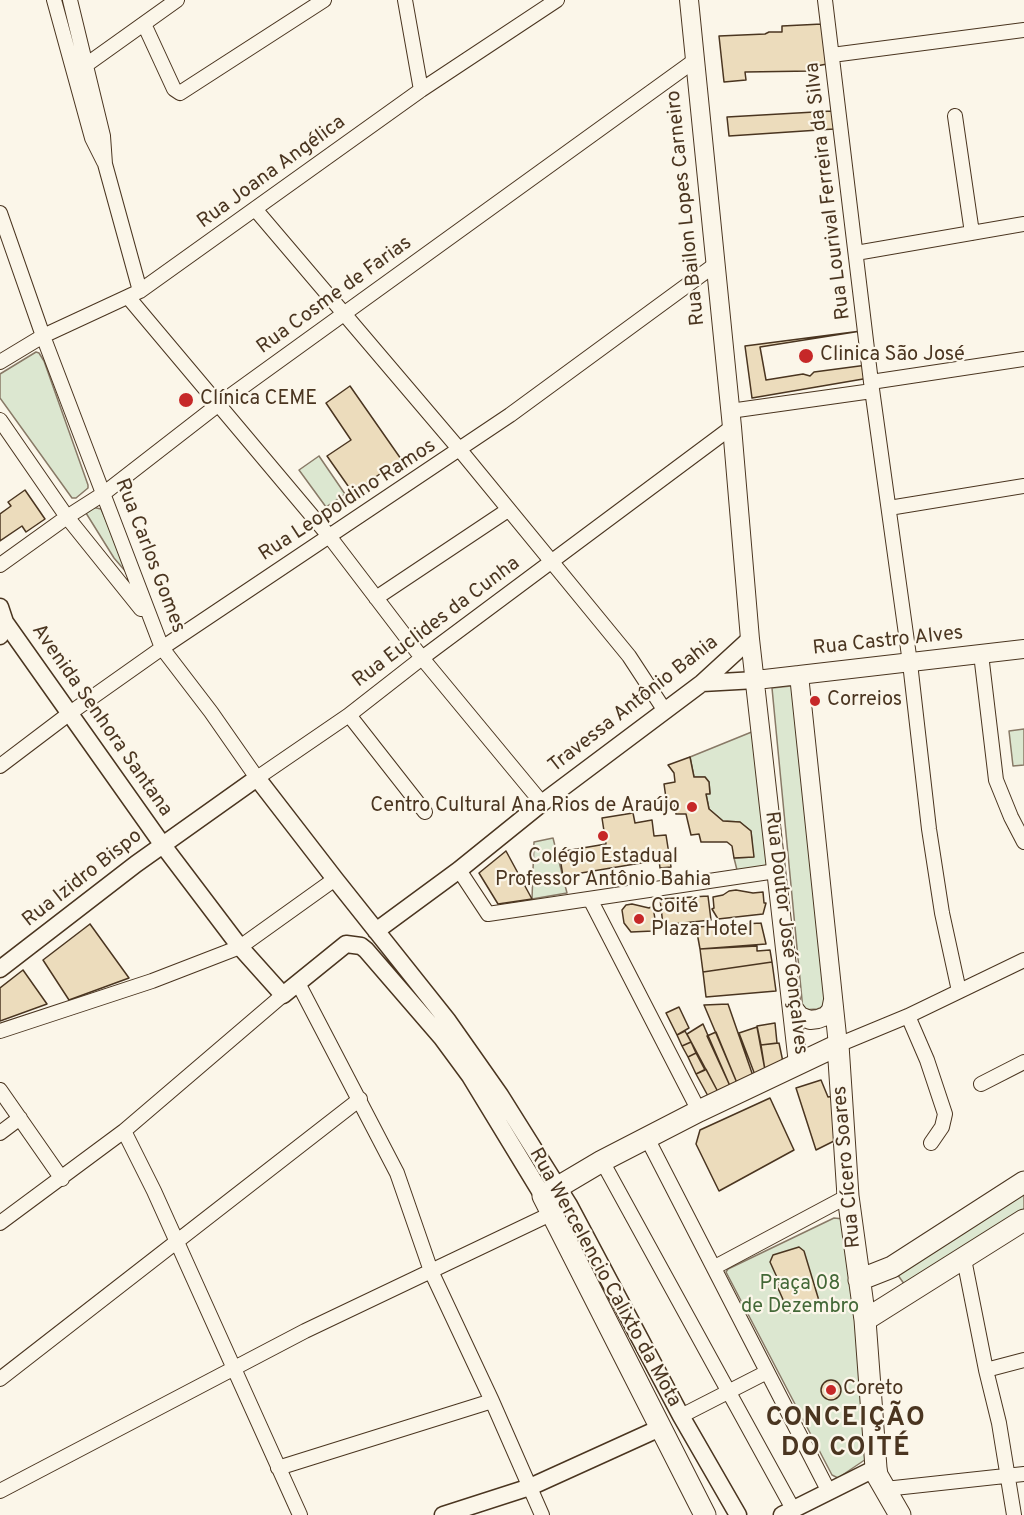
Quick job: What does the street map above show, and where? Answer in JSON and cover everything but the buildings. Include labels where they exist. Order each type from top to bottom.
[{"type":"main road","name":"Rua Bailon Lopes Carneiro","points":[[689,0],[731,419],[750,639]]},
{"type":"main road","name":"Rua Doutor José Gonçalves","points":[[750,639],[798,1064],[838,1045],[799,675]]},
{"type":"main road","name":"Rua Castro Alves","points":[[756,680],[1024,649]]},
{"type":"main road","points":[[792,1006],[800,1016],[810,1020],[818,1019],[826,1016],[831,1010],[833,1000]]},
{"type":"main road","name":"Rua Cícero Soares","points":[[838,1045],[849,1196],[865,1320],[876,1468],[877,1475],[900,1515]]},
{"type":"main road","points":[[555,1200],[602,1161],[798,1064]]},
{"type":"main road","points":[[859,1280],[892,1267],[1024,1182]]},
{"type":"main road","name":"Rua Wercelencio Calixto da Mota","points":[[555,1200],[660,1428],[705,1515]]},
{"type":"main road","points":[[865,1320],[1024,1220]]},
{"type":"main road","points":[[892,1267],[891,1276],[896,1285],[910,1293]]},
{"type":"street","points":[[54,0],[103,136],[105,164],[134,294]]},
{"type":"street","points":[[70,0],[80,70]]},
{"type":"street","points":[[80,70],[177,0]]},
{"type":"street","points":[[144,24],[174,89],[180,93],[324,0]]},
{"type":"street","points":[[405,0],[421,90]]},
{"type":"street","name":"Rua Lourival Ferreira da Silva","points":[[825,0],[872,386],[939,892],[959,991]]},
{"type":"street","name":"Rua Joana Angélica","points":[[0,362],[43,336],[134,294],[421,90],[554,1]]},
{"type":"street","points":[[832,55],[1024,30]]},
{"type":"street","name":"Rua Cosme de Farias","points":[[0,565],[103,494],[219,404],[694,61]]},
{"type":"street","points":[[955,116],[972,233]]},
{"type":"street","points":[[255,209],[460,450],[629,656],[665,711]]},
{"type":"street","name":"Rua Carlos Gomes","points":[[0,213],[43,336],[162,648],[212,712],[258,778],[376,931]]},
{"type":"street","points":[[856,253],[1024,224]]},
{"type":"street","name":"Rua Leopoldino Ramos","points":[[1,763],[162,648],[460,450],[716,264]]},
{"type":"street","name":"Travessa Antônio Bahia","points":[[134,294],[219,404],[328,536],[422,658],[542,803]]},
{"type":"street","points":[[731,419],[872,386],[1024,359]]},
{"type":"street","name":"Rua Euclides da Cunha","points":[[162,844],[349,716],[422,658],[551,563],[731,419]]},
{"type":"street","points":[[0,420],[67,517],[150,620]]},
{"type":"street","points":[[889,508],[1024,486]]},
{"type":"street","points":[[376,597],[508,510]]},
{"type":"street","name":"Avenida Senhora Santana","points":[[2,622],[70,713],[162,844],[240,947],[283,995]]},
{"type":"street","name":"Travessa Antônio Bahia","points":[[376,931],[702,683],[750,639]]},
{"type":"street","points":[[981,654],[996,780],[1024,842]]},
{"type":"street","points":[[702,683],[756,680]]},
{"type":"street","points":[[349,716],[425,812]]},
{"type":"street","name":"Rua Izidro Bispo","points":[[0,969],[162,844]]},
{"type":"street","points":[[459,870],[488,914],[776,871]]},
{"type":"street","points":[[0,1031],[152,981],[240,947],[335,879]]},
{"type":"street","points":[[590,899],[699,1111]]},
{"type":"street","name":"Rua Wercelencio Calixto da Mota","points":[[376,931],[448,1021],[500,1095],[555,1200],[738,1515]]},
{"type":"street","name":"Rua Wercelencio Calixto da Mota","points":[[298,983],[346,944],[354,944],[366,950],[463,1066],[555,1200]]},
{"type":"street","points":[[838,1045],[908,1016],[1024,960]]},
{"type":"street","points":[[0,1223],[124,1131],[298,983],[397,1173],[431,1270],[542,1515]]},
{"type":"street","points":[[908,1016],[927,1060],[945,1114],[942,1127],[931,1143]]},
{"type":"street","points":[[981,1084],[1024,1062]]},
{"type":"street","points":[[0,1090],[62,1179]]},
{"type":"street","points":[[0,1379],[360,1099]]},
{"type":"street","points":[[0,1132],[20,1118]]},
{"type":"street","points":[[124,1131],[300,1515]]},
{"type":"street","points":[[647,1138],[828,1490]]},
{"type":"street","points":[[602,1161],[727,1392],[787,1512],[876,1468]]},
{"type":"street","points":[[714,1267],[849,1196]]},
{"type":"street","points":[[0,1491],[233,1369],[431,1270],[555,1200]]},
{"type":"street","points":[[964,1259],[999,1423],[1014,1515]]},
{"type":"street","points":[[986,1370],[1024,1360]]},
{"type":"street","points":[[681,1416],[767,1372]]},
{"type":"street","points":[[278,1468],[492,1401]]},
{"type":"street","points":[[443,1515],[530,1487],[660,1428]]},
{"type":"street","points":[[885,1489],[1024,1474]]},
{"type":"green space","points":[[36,352],[44,361],[88,485],[88,488],[76,498],[72,498],[0,398],[0,374]]},
{"type":"green space","points":[[319,456],[345,494],[326,507],[299,470]]},
{"type":"green space","points":[[92,507],[101,509],[121,554],[126,572],[114,558],[86,513]]},
{"type":"green space","points":[[800,685],[829,1005],[803,1010],[772,688]]},
{"type":"green space","points":[[759,729],[774,867],[737,870],[734,858],[753,857],[751,831],[740,822],[723,821],[709,809],[706,794],[710,793],[709,782],[705,777],[694,777],[690,757]]},
{"type":"green space","points":[[1024,729],[1024,765],[1013,766],[1009,731]]},
{"type":"green space","points":[[553,838],[567,893],[532,899],[534,842]]},
{"type":"green space","points":[[1024,1189],[1024,1215],[907,1288],[895,1271]]},
{"type":"green space","name":"Praça 08 de Dezembro","points":[[834,1218],[844,1219],[872,1455],[838,1478],[832,1475],[726,1272]]},
{"type":"place","name":"Clinica São José","points":[[806,356]]},
{"type":"place","name":"Clínica CEME","points":[[186,400]]},
{"type":"place","name":"Correios","points":[[815,701]]},
{"type":"place","name":"Centro Cultural Ana Rios de Araújo","points":[[692,807]]},
{"type":"place","name":"Colégio Estadual Professor Antônio Bahia","points":[[603,836]]},
{"type":"place","name":"Coité Plaza Hotel","points":[[639,919]]},
{"type":"place","name":"Coreto","points":[[831,1390]]},
{"type":"district","name":"CONCEIÇÃO DO COITÉ","points":[[846,1435]]}]
